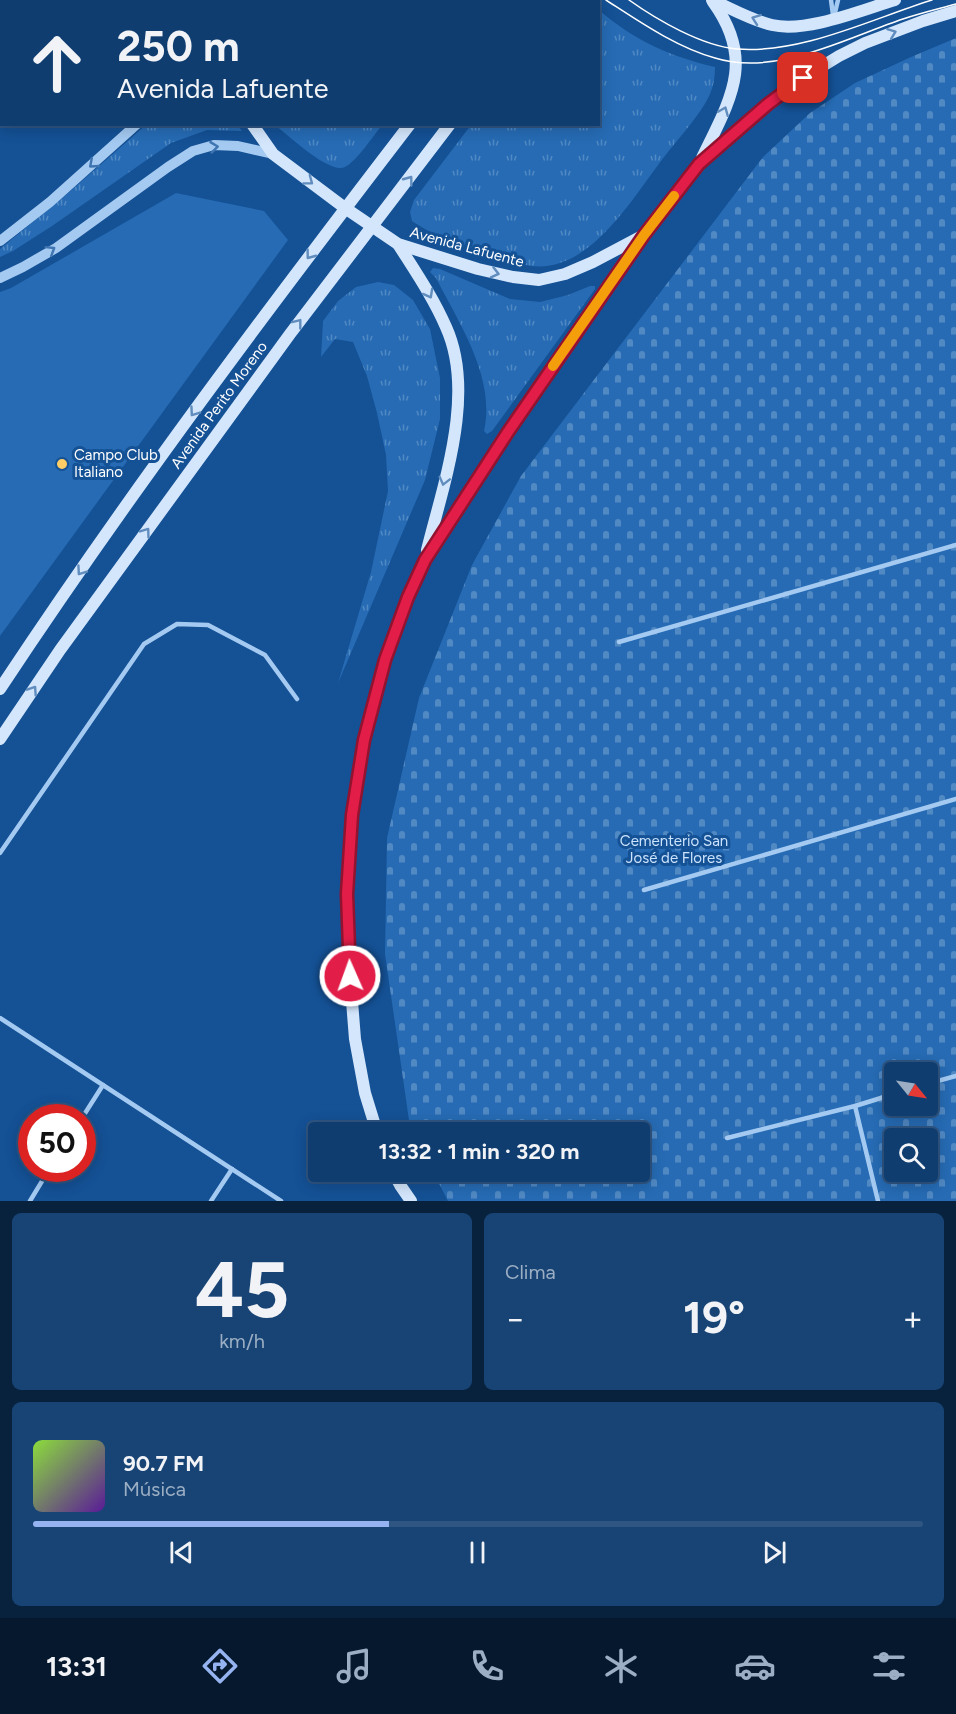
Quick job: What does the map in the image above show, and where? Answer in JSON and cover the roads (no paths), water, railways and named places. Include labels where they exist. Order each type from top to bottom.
[{"type":"main road","name":"Avenida Lafuente","points":[[712,0],[775,26],[803,26],[833,20],[895,0]]},
{"type":"main road","name":"Avenida Lafuente","points":[[398,244],[513,278],[539,280],[565,274],[644,235],[699,164],[726,110],[734,86],[737,63],[732,33],[712,0]]},
{"type":"main road","name":"Avenida Lafuente","points":[[699,164],[768,104],[803,78],[839,56],[865,43],[956,11]]},
{"type":"main road","points":[[253,126],[273,154],[398,244],[426,288],[447,328],[456,363],[459,399],[455,436],[425,560]]},
{"type":"main road","name":"Avenida Perito Moreno","points":[[0,689],[234,354],[408,126]]},
{"type":"main road","name":"Avenida Perito Moreno","points":[[0,739],[60,650],[276,353],[449,126]]},
{"type":"main road","points":[[374,1122],[365,1093],[355,1039],[347,894],[352,815],[364,740],[385,660],[408,597],[425,560],[508,432],[644,235]]},
{"type":"main road","points":[[398,1182],[411,1201]]},
{"type":"street","points":[[0,242],[50,202],[135,126]]},
{"type":"street","points":[[0,278],[56,248],[193,151],[214,146],[238,146],[273,154]]},
{"type":"lane","points":[[831,0],[833,20]]},
{"type":"lane","points":[[833,20],[838,0]]},
{"type":"lane","points":[[619,642],[956,545]]},
{"type":"lane","points":[[0,853],[144,644],[177,624],[208,625],[265,655],[297,699]]},
{"type":"lane","points":[[644,890],[956,799]]},
{"type":"lane","points":[[0,1018],[281,1201]]},
{"type":"lane","points":[[938,1081],[956,1076]]},
{"type":"lane","points":[[91,1104],[103,1085]]},
{"type":"lane","points":[[727,1138],[884,1097]]},
{"type":"lane","points":[[855,1106],[878,1201]]},
{"type":"lane","points":[[211,1201],[232,1169]]},
{"type":"lane","points":[[30,1201],[42,1182]]},
{"type":"tram line","points":[[606,0],[686,47],[715,58],[738,63],[762,63],[810,53],[903,19],[956,4]]},
{"type":"tram line","points":[[629,0],[666,24],[709,43],[737,49],[762,49],[811,41],[932,0]]},
{"type":"place","name":"Campo Club Italiano","points":[[62,464]]},
{"type":"park label","name":"Cementerio San José de Flores","points":[[674,850]]}]
